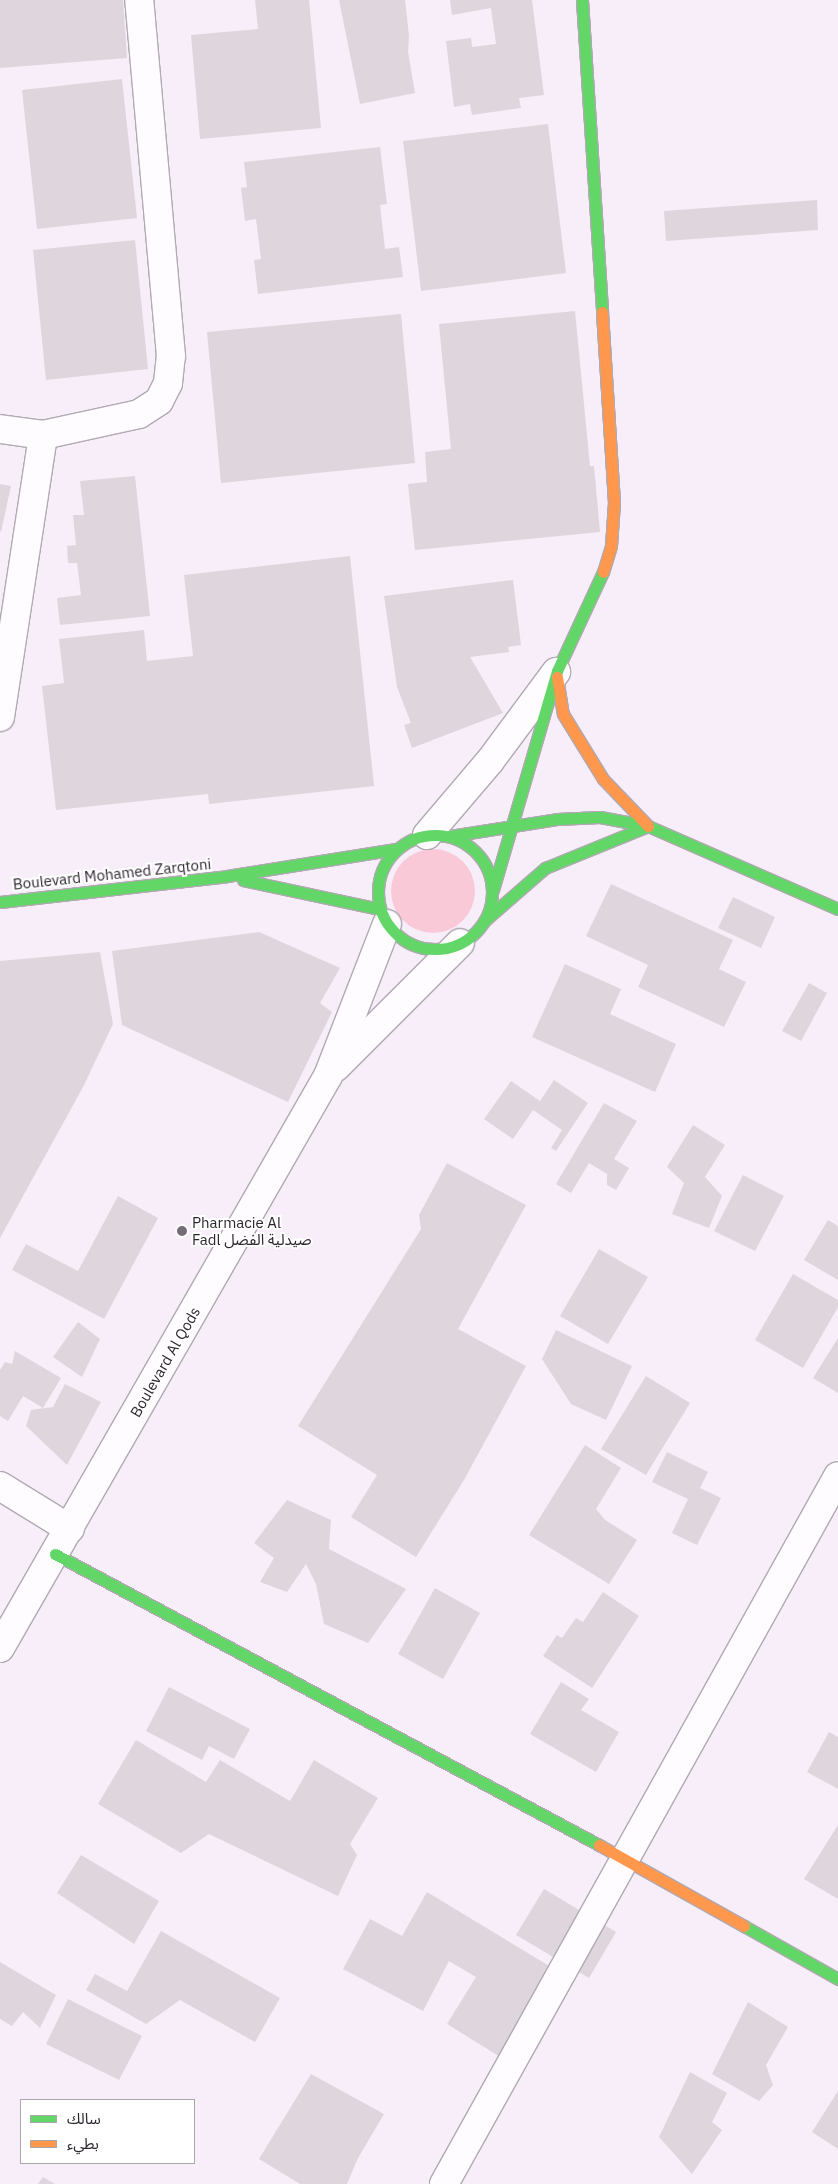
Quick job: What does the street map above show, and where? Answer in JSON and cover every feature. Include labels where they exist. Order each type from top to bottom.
[{"type":"street","points":[[0,429],[43,435],[139,414],[158,401],[168,383],[171,356],[138,0]]},
{"type":"street","points":[[484,921],[491,906],[493,890],[557,671],[602,576],[611,546],[614,502],[582,0]]},
{"type":"street","points":[[0,717],[43,435]]},
{"type":"street","points":[[557,671],[564,714],[582,745],[603,779],[648,826]]},
{"type":"street","points":[[439,835],[490,761],[557,671]]},
{"type":"street","points":[[328,1076],[384,916],[379,877],[396,849],[406,842],[439,835],[557,819],[600,817],[648,826],[838,909]]},
{"type":"street","points":[[328,1076],[460,943],[474,934],[484,921],[544,868],[648,826]]},
{"type":"street","points":[[439,835],[476,850],[490,874],[493,890]]},
{"type":"street","name":"Boulevard Mohamed Zarqtoni","points":[[0,902],[227,876],[396,849]]},
{"type":"street","points":[[227,876],[384,916],[412,945],[428,948],[460,943]]},
{"type":"street","name":"Boulevard Al Qods","points":[[0,1648],[70,1529],[328,1076]]},
{"type":"street","points":[[444,2184],[623,1858],[838,1476]]},
{"type":"street","points":[[0,1486],[70,1529]]},
{"type":"street","points":[[55,1554],[623,1858],[838,1979]]},
{"type":"shaded area","points":[[433,849],[449,852],[463,861],[472,875],[475,891],[472,907],[463,921],[449,930],[433,933],[417,930],[403,921],[394,907],[391,891],[394,875],[403,861],[417,852]]},
{"type":"building","points":[[0,0],[123,0],[127,58],[0,68]]},
{"type":"building","points":[[255,0],[309,0],[321,128],[200,139],[191,35],[258,29]]},
{"type":"building","points":[[339,0],[405,0],[409,36],[408,52],[415,93],[360,104]]},
{"type":"building","points":[[450,0],[532,0],[544,95],[519,98],[521,108],[472,115],[470,104],[454,107],[446,41],[471,38],[472,47],[496,44],[491,8],[452,15]]},
{"type":"building","points":[[122,79],[137,218],[37,229],[22,90]]},
{"type":"building","points":[[548,124],[566,273],[421,291],[403,141]]},
{"type":"building","points":[[380,147],[387,204],[380,205],[385,249],[399,247],[403,277],[258,294],[254,260],[261,259],[256,219],[245,221],[241,188],[247,187],[244,162]]},
{"type":"building","points":[[817,200],[818,230],[666,241],[664,211]]},
{"type":"building","points":[[135,240],[148,369],[46,380],[33,250]]},
{"type":"building","points":[[575,311],[590,466],[594,466],[600,532],[415,550],[408,484],[427,482],[425,452],[451,449],[439,324]]},
{"type":"building","points":[[401,314],[415,463],[221,483],[207,332]]},
{"type":"building","points":[[135,476],[150,616],[60,625],[57,598],[81,595],[77,563],[68,563],[67,546],[76,545],[73,515],[84,515],[80,481]]},
{"type":"building","points":[[0,484],[11,486],[1,532],[0,531]]},
{"type":"building","points":[[350,556],[374,786],[209,804],[208,794],[56,810],[42,686],[64,683],[59,639],[144,630],[147,661],[193,656],[184,575]]},
{"type":"building","points":[[513,580],[521,645],[508,647],[509,652],[470,657],[503,713],[412,748],[404,725],[411,723],[397,687],[384,596]]},
{"type":"building","points":[[611,884],[733,940],[719,969],[746,982],[724,1027],[638,987],[648,965],[586,936]]},
{"type":"building","points":[[733,897],[775,917],[761,948],[718,928]]},
{"type":"building","points":[[259,932],[340,968],[320,1003],[332,1012],[288,1102],[122,1025],[112,951]]},
{"type":"building","points":[[100,952],[113,1024],[83,1087],[0,1238],[0,961]]},
{"type":"building","points":[[565,964],[621,989],[610,1014],[676,1044],[655,1092],[532,1037]]},
{"type":"building","points":[[809,983],[827,993],[801,1041],[782,1031]]},
{"type":"building","points":[[554,1080],[588,1103],[556,1151],[551,1148],[562,1130],[533,1110],[513,1139],[484,1119],[511,1081],[540,1101]]},
{"type":"building","points":[[604,1103],[637,1121],[614,1159],[629,1168],[616,1190],[607,1185],[607,1174],[589,1163],[571,1193],[556,1184]]},
{"type":"building","points":[[693,1125],[725,1145],[705,1177],[722,1196],[709,1228],[672,1214],[684,1183],[667,1167]]},
{"type":"building","points":[[447,1163],[526,1205],[458,1329],[526,1366],[464,1480],[416,1557],[351,1517],[377,1475],[298,1426],[421,1229],[419,1215]]},
{"type":"building","points":[[743,1175],[784,1196],[755,1251],[714,1231]]},
{"type":"building","points":[[118,1196],[158,1218],[104,1319],[12,1270],[26,1244],[78,1271]]},
{"type":"building","points":[[828,1220],[838,1226],[838,1280],[804,1260]]},
{"type":"building","points":[[599,1249],[648,1277],[608,1344],[560,1316]]},
{"type":"building","points":[[793,1274],[838,1300],[838,1307],[803,1368],[755,1340]]},
{"type":"building","points":[[78,1322],[100,1339],[82,1377],[53,1357]]},
{"type":"building","points":[[556,1330],[632,1366],[606,1420],[571,1404],[542,1359]]},
{"type":"building","points":[[838,1338],[838,1393],[813,1378]]},
{"type":"building","points":[[15,1351],[61,1378],[43,1408],[23,1396],[8,1421],[0,1416],[0,1370],[5,1362],[12,1364]]},
{"type":"building","points":[[646,1376],[690,1403],[646,1475],[601,1449]]},
{"type":"building","points":[[65,1384],[101,1402],[67,1465],[26,1426],[31,1410],[53,1407]]},
{"type":"building","points":[[585,1445],[621,1468],[596,1509],[605,1520],[637,1540],[609,1584],[529,1535]]},
{"type":"building","points":[[667,1452],[708,1472],[700,1488],[721,1498],[697,1545],[672,1533],[688,1499],[652,1482]]},
{"type":"building","points":[[287,1500],[331,1520],[329,1549],[406,1589],[368,1643],[324,1624],[316,1584],[306,1564],[287,1592],[260,1582],[274,1558],[254,1543]]},
{"type":"building","points":[[435,1588],[480,1613],[443,1679],[398,1654]]},
{"type":"building","points":[[603,1592],[639,1616],[592,1688],[543,1656],[557,1635],[562,1638],[576,1618],[583,1622]]},
{"type":"building","points":[[561,1682],[589,1699],[581,1710],[619,1732],[596,1772],[530,1734]]},
{"type":"building","points":[[169,1687],[250,1729],[234,1759],[209,1746],[202,1760],[146,1731]]},
{"type":"building","points":[[829,1732],[838,1737],[838,1789],[807,1772]]},
{"type":"building","points":[[136,1740],[206,1782],[220,1760],[290,1801],[314,1760],[378,1798],[350,1844],[357,1855],[338,1896],[209,1834],[181,1853],[98,1804]]},
{"type":"building","points":[[838,1825],[838,1899],[804,1879]]},
{"type":"building","points":[[81,1855],[159,1901],[134,1944],[57,1893]]},
{"type":"building","points":[[544,1889],[616,1932],[589,1978],[516,1935]]},
{"type":"building","points":[[427,1892],[569,1978],[515,2066],[447,2024],[476,1977],[449,1961],[423,2011],[343,1969],[370,1919],[402,1936]]},
{"type":"building","points":[[161,1931],[280,1998],[255,2042],[180,2000],[146,2024],[86,1990],[95,1974],[127,1991]]},
{"type":"building","points":[[0,1962],[56,1995],[40,2028],[23,2012],[12,2026],[0,2019]]},
{"type":"building","points":[[68,1999],[142,2036],[119,2080],[46,2044]]},
{"type":"building","points":[[748,2002],[788,2027],[766,2065],[773,2085],[759,2101],[712,2074]]},
{"type":"building","points":[[690,2072],[727,2093],[712,2122],[722,2130],[692,2174],[659,2137]]},
{"type":"building","points":[[311,2074],[384,2114],[358,2158],[347,2184],[300,2184],[259,2159]]},
{"type":"building","points":[[838,2091],[838,2149],[812,2132]]},
{"type":"building","points":[[43,2177],[55,2184],[38,2184]]},
{"type":"traffic: fast","points":[[582,0],[602,312]]},
{"type":"traffic: fast","points":[[493,890],[557,671],[603,572]]},
{"type":"traffic: fast","points":[[450,836],[557,819],[600,817],[648,826],[838,909]]},
{"type":"traffic: fast","points":[[484,921],[545,868],[648,826]]},
{"type":"traffic: fast","points":[[435,835],[457,839],[467,844],[483,860],[488,870],[492,892],[488,914],[483,924],[467,940],[457,945],[435,949],[413,945],[403,940],[387,924],[382,914],[378,892],[382,870],[387,860],[403,844],[413,839],[435,835]]},
{"type":"traffic: fast","points":[[0,902],[227,876],[396,849]]},
{"type":"traffic: fast","points":[[243,880],[380,909]]},
{"type":"traffic: fast","points":[[55,1554],[599,1845]]},
{"type":"traffic: fast","points":[[744,1926],[838,1979]]},
{"type":"traffic: slow","points":[[602,312],[614,502],[611,546],[603,572]]},
{"type":"traffic: slow","points":[[557,677],[563,714],[603,779],[648,826]]},
{"type":"traffic: slow","points":[[599,1845],[744,1926]]},
{"type":"place","name":"Pharmacie Al Fadl صيدلية الفضل","points":[[182,1231]]}]
